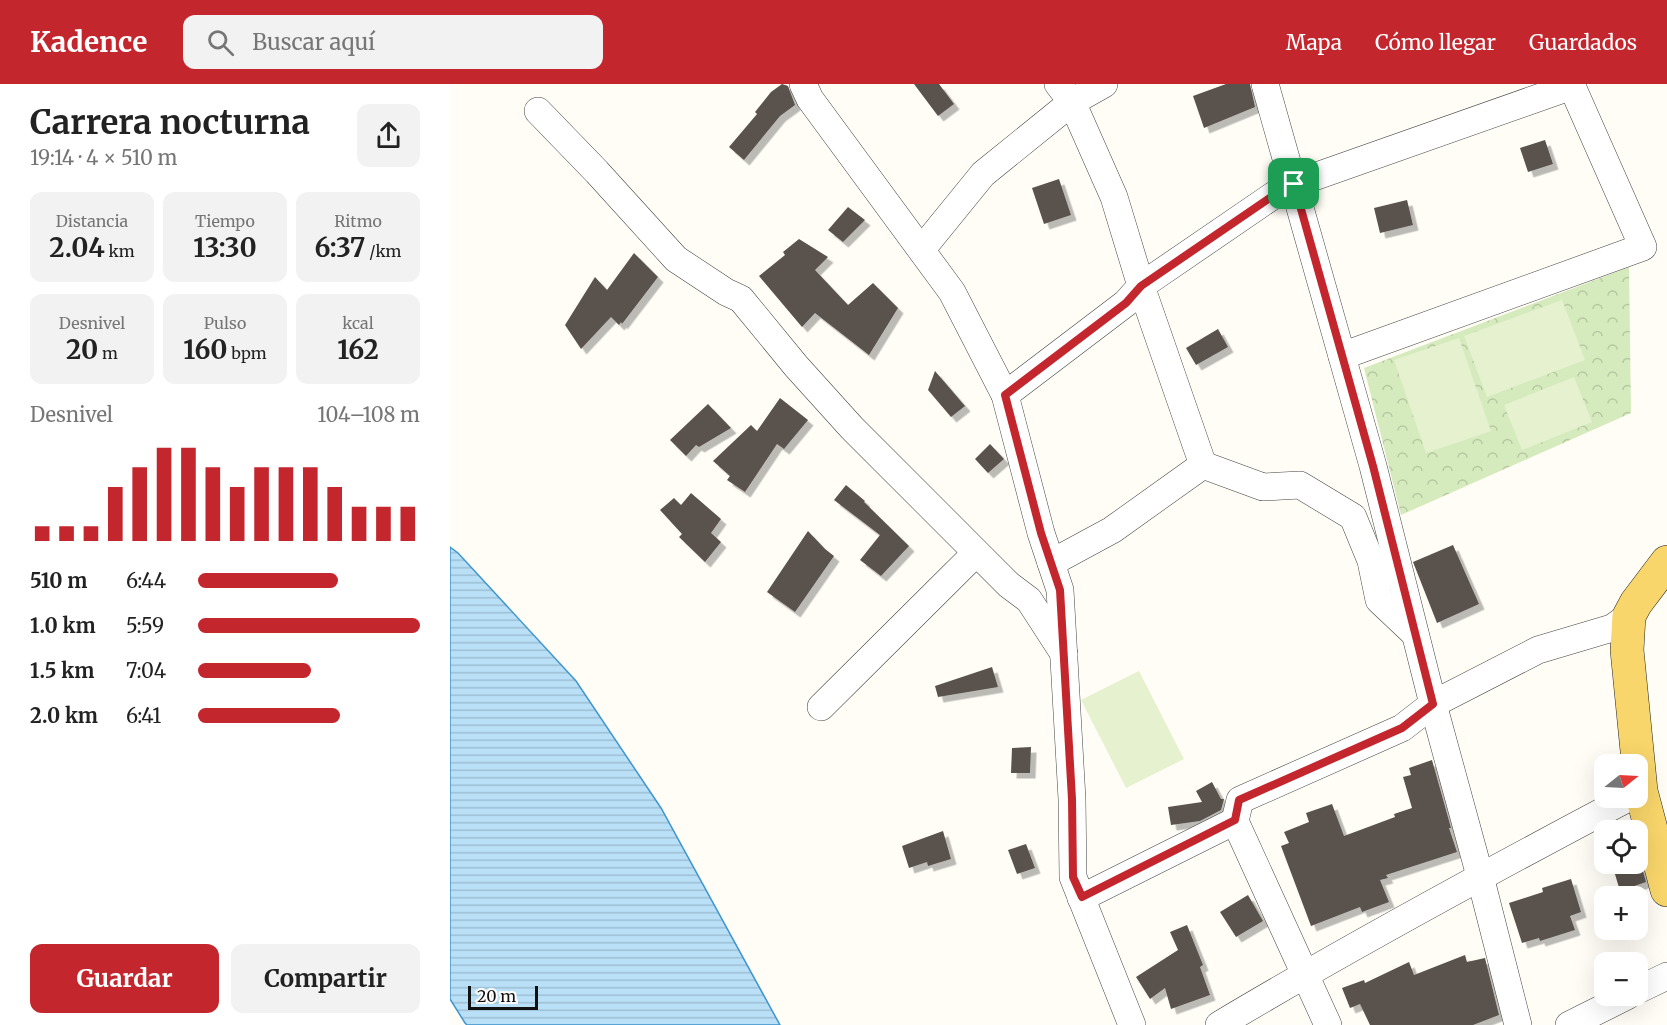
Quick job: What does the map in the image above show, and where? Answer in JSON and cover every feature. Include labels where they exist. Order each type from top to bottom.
[{"type":"main road","points":[[1634,754],[1627,650],[1629,616],[1667,562]]},
{"type":"main road","points":[[1641,808],[1667,890]]},
{"type":"street","points":[[802,84],[810,99],[952,292],[1005,395],[1060,590],[1072,799],[1073,877],[1132,1025]]},
{"type":"street","points":[[922,249],[983,174],[1065,93],[1104,84]]},
{"type":"street","points":[[1265,84],[1373,466],[1518,1025]]},
{"type":"street","points":[[1005,395],[1126,303],[1141,286],[1274,195],[1294,184],[1572,85],[1643,247],[1342,356]]},
{"type":"street","points":[[1065,93],[1114,196],[1141,286],[1203,465]]},
{"type":"street","points":[[538,111],[676,259],[726,292],[741,299],[796,366],[852,428],[976,553],[1009,585],[1029,600],[1065,656]]},
{"type":"street","points":[[1203,465],[1263,487],[1300,485],[1353,517],[1371,561],[1379,600],[1415,634]]},
{"type":"street","points":[[1051,563],[1112,530],[1203,465]]},
{"type":"street","points":[[821,707],[976,553]]},
{"type":"street","points":[[1328,1025],[1235,820],[1239,800],[1402,728],[1433,704],[1538,650],[1612,628],[1629,616]]},
{"type":"street","points":[[1219,1025],[1306,973],[1480,876],[1609,808]]},
{"type":"street","points":[[1082,897],[1235,820]]},
{"type":"street","points":[[1648,985],[1667,976]]},
{"type":"street","points":[[1569,1025],[1607,1006]]},
{"type":"green space","points":[[1629,267],[1631,413],[1401,515],[1364,368]]},
{"type":"green space","points":[[1562,300],[1585,360],[1487,397],[1464,336]]},
{"type":"green space","points":[[1459,338],[1491,431],[1426,453],[1394,360]]},
{"type":"green space","points":[[1574,377],[1592,422],[1522,450],[1504,405]]},
{"type":"green space","points":[[1139,671],[1184,759],[1126,788],[1081,700]]},
{"type":"water","points":[[450,547],[576,681],[661,808],[780,1025],[467,1025],[465,1023],[450,999]]},
{"type":"building","points":[[782,84],[788,86],[795,105],[780,116],[744,160],[729,147],[757,114],[755,112],[771,92]]},
{"type":"building","points":[[914,84],[939,84],[954,104],[938,116]]},
{"type":"building","points":[[1226,84],[1250,84],[1255,107],[1204,128],[1193,96]]},
{"type":"building","points":[[1545,140],[1553,164],[1528,172],[1520,148]]},
{"type":"building","points":[[1059,179],[1071,215],[1044,224],[1032,188]]},
{"type":"building","points":[[1407,200],[1413,225],[1380,233],[1374,208]]},
{"type":"building","points":[[848,207],[865,220],[843,242],[828,230]]},
{"type":"building","points":[[799,239],[828,257],[815,270],[848,305],[873,283],[898,308],[869,355],[815,313],[802,327],[759,276],[785,255],[783,252]]},
{"type":"building","points":[[634,253],[658,277],[622,324],[621,322],[619,325],[611,317],[581,349],[565,325],[595,277],[607,290]]},
{"type":"building","points":[[1218,329],[1228,347],[1196,365],[1186,348]]},
{"type":"building","points":[[935,371],[965,406],[951,417],[928,390]]},
{"type":"building","points":[[780,398],[808,420],[784,449],[777,444],[745,492],[727,480],[730,476],[713,461],[751,425],[757,431]]},
{"type":"building","points":[[708,404],[731,428],[699,447],[696,445],[686,456],[670,440]]},
{"type":"building","points":[[990,444],[1004,459],[988,473],[975,459]]},
{"type":"building","points":[[846,485],[909,546],[881,576],[860,560],[880,535],[834,500]]},
{"type":"building","points":[[691,493],[721,519],[711,533],[721,542],[705,562],[679,537],[682,534],[660,510],[674,498],[681,505]]},
{"type":"building","points":[[808,531],[834,556],[795,612],[767,592]]},
{"type":"building","points":[[1453,545],[1479,604],[1437,623],[1413,562]]},
{"type":"building","points":[[992,667],[998,687],[938,697],[935,686]]},
{"type":"building","points":[[1031,747],[1030,773],[1011,773],[1012,748]]},
{"type":"building","points":[[1432,760],[1457,852],[1386,875],[1388,878],[1380,880],[1389,902],[1362,912],[1360,907],[1311,926],[1281,846],[1289,843],[1284,832],[1309,822],[1306,813],[1332,804],[1344,836],[1395,817],[1394,814],[1412,808],[1403,777],[1411,775],[1409,768]]},
{"type":"building","points":[[1212,782],[1221,799],[1224,799],[1221,810],[1200,821],[1171,825],[1168,807],[1202,802],[1196,791]]},
{"type":"building","points":[[943,831],[951,859],[928,866],[927,862],[909,868],[902,846]]},
{"type":"building","points":[[1026,844],[1035,868],[1017,874],[1008,850]]},
{"type":"building","points":[[1615,874],[1644,874],[1646,882],[1634,886],[1619,886]]},
{"type":"building","points":[[1571,879],[1581,912],[1570,916],[1575,930],[1540,941],[1539,938],[1522,943],[1509,903],[1543,892],[1542,888]]},
{"type":"building","points":[[1248,895],[1263,921],[1236,937],[1220,912]]},
{"type":"building","points":[[1187,925],[1203,965],[1200,967],[1210,995],[1171,1009],[1165,988],[1150,999],[1136,977],[1178,950],[1170,932]]},
{"type":"building","points":[[1465,955],[1467,962],[1485,958],[1499,1015],[1473,1025],[1370,1025],[1360,1004],[1350,1008],[1342,988],[1364,980],[1365,983],[1409,962],[1414,975]]},
{"type":"route","points":[[1294,184],[1373,466],[1433,704],[1402,728],[1239,800],[1235,820],[1082,897],[1073,877],[1072,799],[1060,590],[1041,533],[1005,395],[1126,303],[1141,286],[1274,195],[1294,184]]}]
